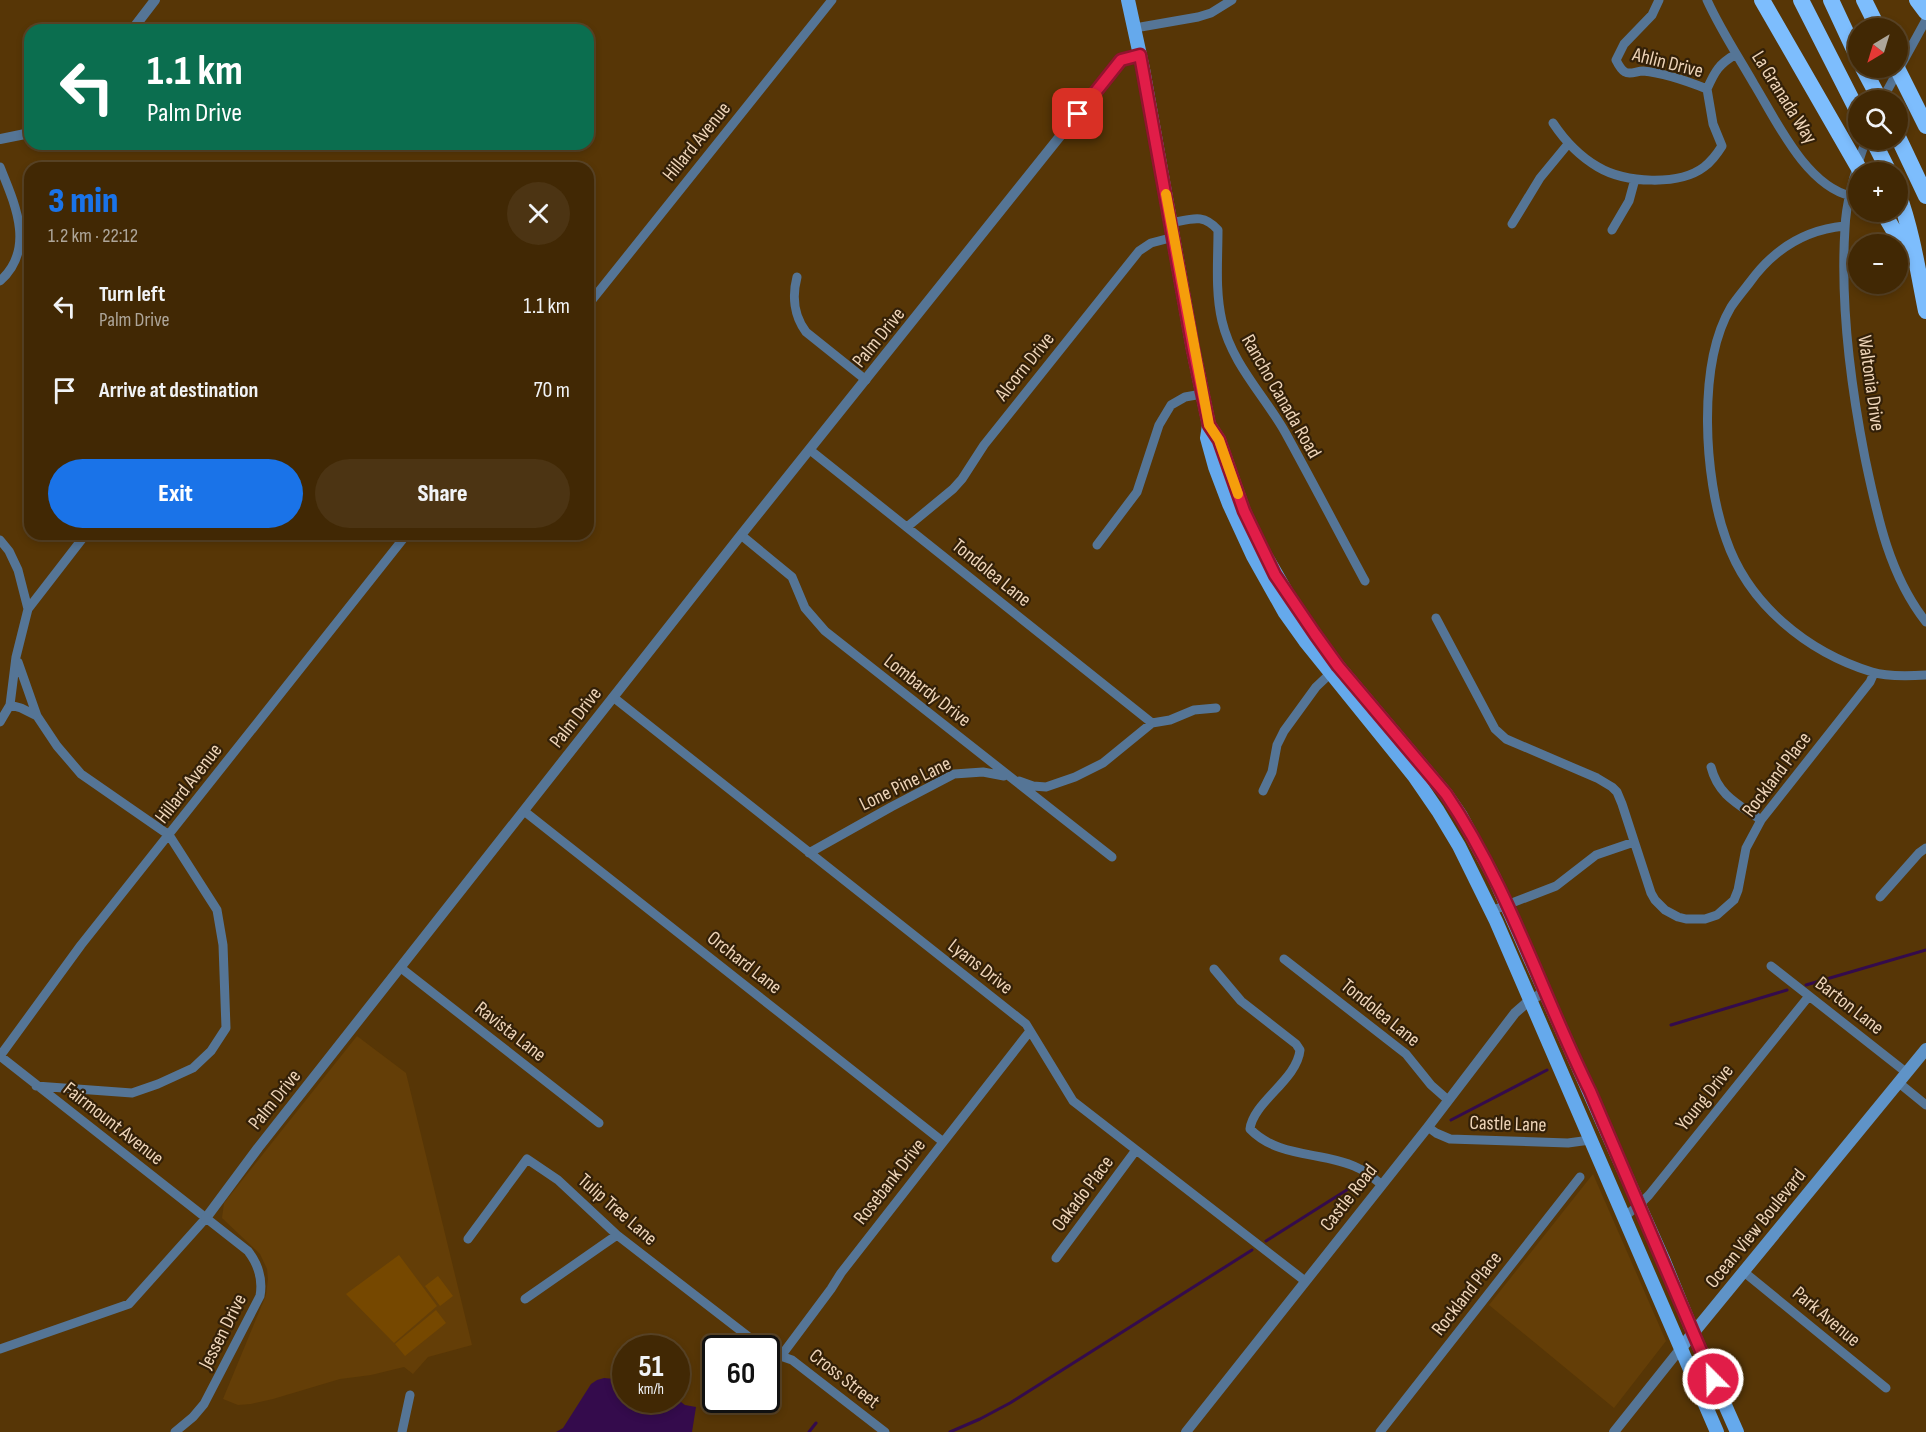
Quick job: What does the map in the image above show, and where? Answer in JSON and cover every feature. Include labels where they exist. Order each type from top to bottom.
[{"type":"highway","points":[[1762,0],[1855,162]]},
{"type":"highway","points":[[1801,0],[1848,93]]},
{"type":"highway","points":[[1831,0],[1848,35]]},
{"type":"highway","points":[[1864,0],[1873,18]]},
{"type":"highway","points":[[1917,0],[1926,12]]},
{"type":"highway","points":[[1902,78],[1926,126]]},
{"type":"highway","points":[[1904,150],[1926,196]]},
{"type":"highway","points":[[1889,222],[1926,286]]},
{"type":"highway","points":[[1907,222],[1926,311]]},
{"type":"main road","points":[[1128,0],[1209,425],[1207,438],[1215,467],[1240,531],[1285,613],[1395,742],[1446,794],[1461,816],[1507,905],[1737,1432]]},
{"type":"main road","points":[[1395,742],[1459,846],[1491,911],[1718,1432]]},
{"type":"main road","name":"Ocean View Boulevard","points":[[1681,1348],[1694,1335],[1926,1049]]},
{"type":"street","points":[[137,24],[155,0]]},
{"type":"street","name":"Hillard Avenue","points":[[594,298],[832,0]]},
{"type":"street","points":[[1135,28],[1198,17],[1232,0]]},
{"type":"street","name":"Ahlin Drive","points":[[1553,123],[1568,144],[1599,168],[1635,179],[1655,180],[1684,177],[1703,168],[1716,156],[1722,146],[1713,124],[1707,89],[1660,75],[1640,71],[1624,72],[1616,60],[1624,44],[1652,15],[1659,0]]},
{"type":"street","name":"La Granada Way","points":[[1707,0],[1736,54],[1795,151],[1813,172],[1832,188],[1848,195]]},
{"type":"street","points":[[1887,90],[1926,20]]},
{"type":"street","points":[[1707,89],[1714,73],[1722,63],[1736,54]]},
{"type":"street","name":"Palm Drive","points":[[0,1349],[129,1304],[206,1218],[258,1148],[741,535],[1121,60],[1140,55]]},
{"type":"street","points":[[0,138],[24,134]]},
{"type":"street","points":[[1512,224],[1540,178],[1568,144]]},
{"type":"street","points":[[0,167],[16,206],[20,225],[17,253],[8,274],[0,281]]},
{"type":"street","points":[[1612,230],[1629,201],[1635,179]]},
{"type":"street","name":"Waltonia Drive","points":[[1848,211],[1845,226],[1848,357],[1876,510],[1896,572],[1926,622]]},
{"type":"street","name":"Rancho Canada Road","points":[[1173,230],[1199,218],[1212,223],[1218,230],[1218,296],[1228,340],[1238,361],[1284,430],[1365,581]]},
{"type":"street","points":[[20,225],[24,223]]},
{"type":"street","points":[[1845,226],[1830,227],[1807,234],[1764,262],[1731,308],[1716,349],[1711,374],[1707,442],[1713,486],[1725,538],[1736,562],[1769,611],[1819,650],[1874,673],[1926,675]]},
{"type":"street","name":"Alcorn Drive","points":[[907,526],[962,479],[984,445],[1139,251],[1173,230]]},
{"type":"street","points":[[797,277],[796,316],[800,324],[806,332],[866,380]]},
{"type":"street","points":[[1097,545],[1137,492],[1159,425],[1171,405],[1185,397],[1202,394]]},
{"type":"street","name":"Tondolea Lane","points":[[810,450],[1152,723]]},
{"type":"street","name":"Lombardy Drive","points":[[741,535],[792,577],[805,608],[825,632],[1112,857]]},
{"type":"street","points":[[0,540],[9,550],[18,570],[28,609]]},
{"type":"street","points":[[0,722],[10,705],[16,657],[28,609],[81,540]]},
{"type":"street","name":"Hillard Avenue","points":[[0,1056],[81,945],[402,540]]},
{"type":"street","name":"Rockland Place","points":[[1436,618],[1496,729],[1506,739],[1597,778],[1617,792],[1651,893],[1671,914],[1686,919],[1705,919],[1717,915],[1734,900],[1746,848],[1761,820],[1870,682],[1874,673]]},
{"type":"street","points":[[16,657],[37,716],[57,746],[81,774],[169,836],[217,909],[224,945],[226,1028],[211,1051],[193,1068],[158,1084],[132,1092],[36,1086]]},
{"type":"street","points":[[1263,791],[1272,772],[1277,745],[1284,731],[1316,687],[1334,670]]},
{"type":"street","name":"Lyans Drive","points":[[614,697],[1026,1024],[1073,1101],[1305,1281]]},
{"type":"street","points":[[10,705],[37,716]]},
{"type":"street","name":"Lone Pine Lane","points":[[809,853],[954,774],[983,772],[1046,787],[1075,777],[1103,763],[1152,723],[1170,720],[1194,710],[1216,708]]},
{"type":"street","points":[[1711,767],[1714,781],[1720,789],[1761,820]]},
{"type":"street","name":"Orchard Lane","points":[[524,811],[942,1141]]},
{"type":"street","points":[[1491,911],[1556,886],[1598,854],[1634,842]]},
{"type":"street","points":[[1880,897],[1926,848]]},
{"type":"street","name":"Tondolea Lane","points":[[1284,959],[1406,1054],[1431,1085],[1448,1100]]},
{"type":"street","name":"Barton Lane","points":[[1771,966],[1907,1073]]},
{"type":"street","name":"Ravista Lane","points":[[401,968],[599,1123]]},
{"type":"street","points":[[1214,969],[1241,1001],[1296,1044],[1300,1050],[1295,1067],[1254,1117],[1250,1129],[1278,1148],[1357,1167],[1381,1184]]},
{"type":"street","name":"Castle Road","points":[[1186,1432],[1428,1127],[1515,1013],[1530,1000],[1545,992]]},
{"type":"street","name":"Young Drive","points":[[1624,1217],[1639,1205],[1809,996]]},
{"type":"street","name":"Rosebank Drive","points":[[781,1356],[942,1141],[1030,1031]]},
{"type":"street","name":"Fairmount Avenue","points":[[0,1056],[206,1218]]},
{"type":"street","points":[[1899,1083],[1926,1105]]},
{"type":"street","name":"Castle Lane","points":[[1428,1127],[1450,1139],[1568,1143],[1590,1140]]},
{"type":"street","name":"Oakado Place","points":[[1056,1258],[1136,1150]]},
{"type":"street","name":"Tulip Tree Lane","points":[[468,1239],[527,1159],[558,1180],[617,1235],[746,1335]]},
{"type":"street","name":"Rockland Place","points":[[1380,1432],[1580,1177]]},
{"type":"street","name":"Jessen Drive","points":[[175,1432],[204,1404],[260,1296],[262,1285],[256,1261],[248,1251],[206,1218]]},
{"type":"street","points":[[525,1299],[617,1235]]},
{"type":"street","name":"Park Avenue","points":[[1744,1272],[1886,1388]]},
{"type":"street","name":"Ocean View Boulevard","points":[[1614,1432],[1681,1348]]},
{"type":"street","name":"Cross Street","points":[[781,1356],[792,1360],[885,1432]]},
{"type":"street","points":[[402,1432],[410,1395]]},
{"type":"shaded area","points":[[357,1036],[406,1073],[472,1345],[428,1357],[413,1374],[404,1367],[340,1379],[273,1399],[238,1405],[223,1399],[266,1295],[268,1279],[267,1269],[260,1254],[222,1218],[224,1203]]},
{"type":"shaded area","points":[[1593,1174],[1666,1341],[1614,1408],[1489,1305]]},
{"type":"shaded area","points":[[399,1255],[437,1306],[394,1343],[346,1294]]},
{"type":"shaded area","points":[[438,1276],[453,1296],[440,1306],[425,1286]]},
{"type":"shaded area","points":[[436,1310],[446,1323],[405,1356],[395,1344]]},
{"type":"shaded area","points":[[612,1379],[612,1413],[690,1413],[690,1406],[696,1407],[692,1432],[556,1432],[563,1428],[591,1384],[597,1380]]},
{"type":"waterway","points":[[1806,985],[1926,950]]},
{"type":"waterway","points":[[1671,1025],[1787,990]]},
{"type":"waterway","points":[[1451,1120],[1547,1070]]},
{"type":"waterway","points":[[1266,1241],[1361,1181]]},
{"type":"waterway","points":[[950,1432],[1010,1403],[1252,1250]]},
{"type":"waterway","points":[[809,1432],[816,1423]]},
{"type":"slow traffic","points":[[1166,194],[1193,349],[1209,425],[1219,440],[1238,494]]},
{"type":"route","points":[[1078,114],[1121,60],[1140,55],[1209,425],[1219,440],[1244,511],[1275,575],[1295,607],[1338,666],[1446,794],[1485,859],[1503,895],[1569,1050],[1590,1091],[1713,1379]]}]
